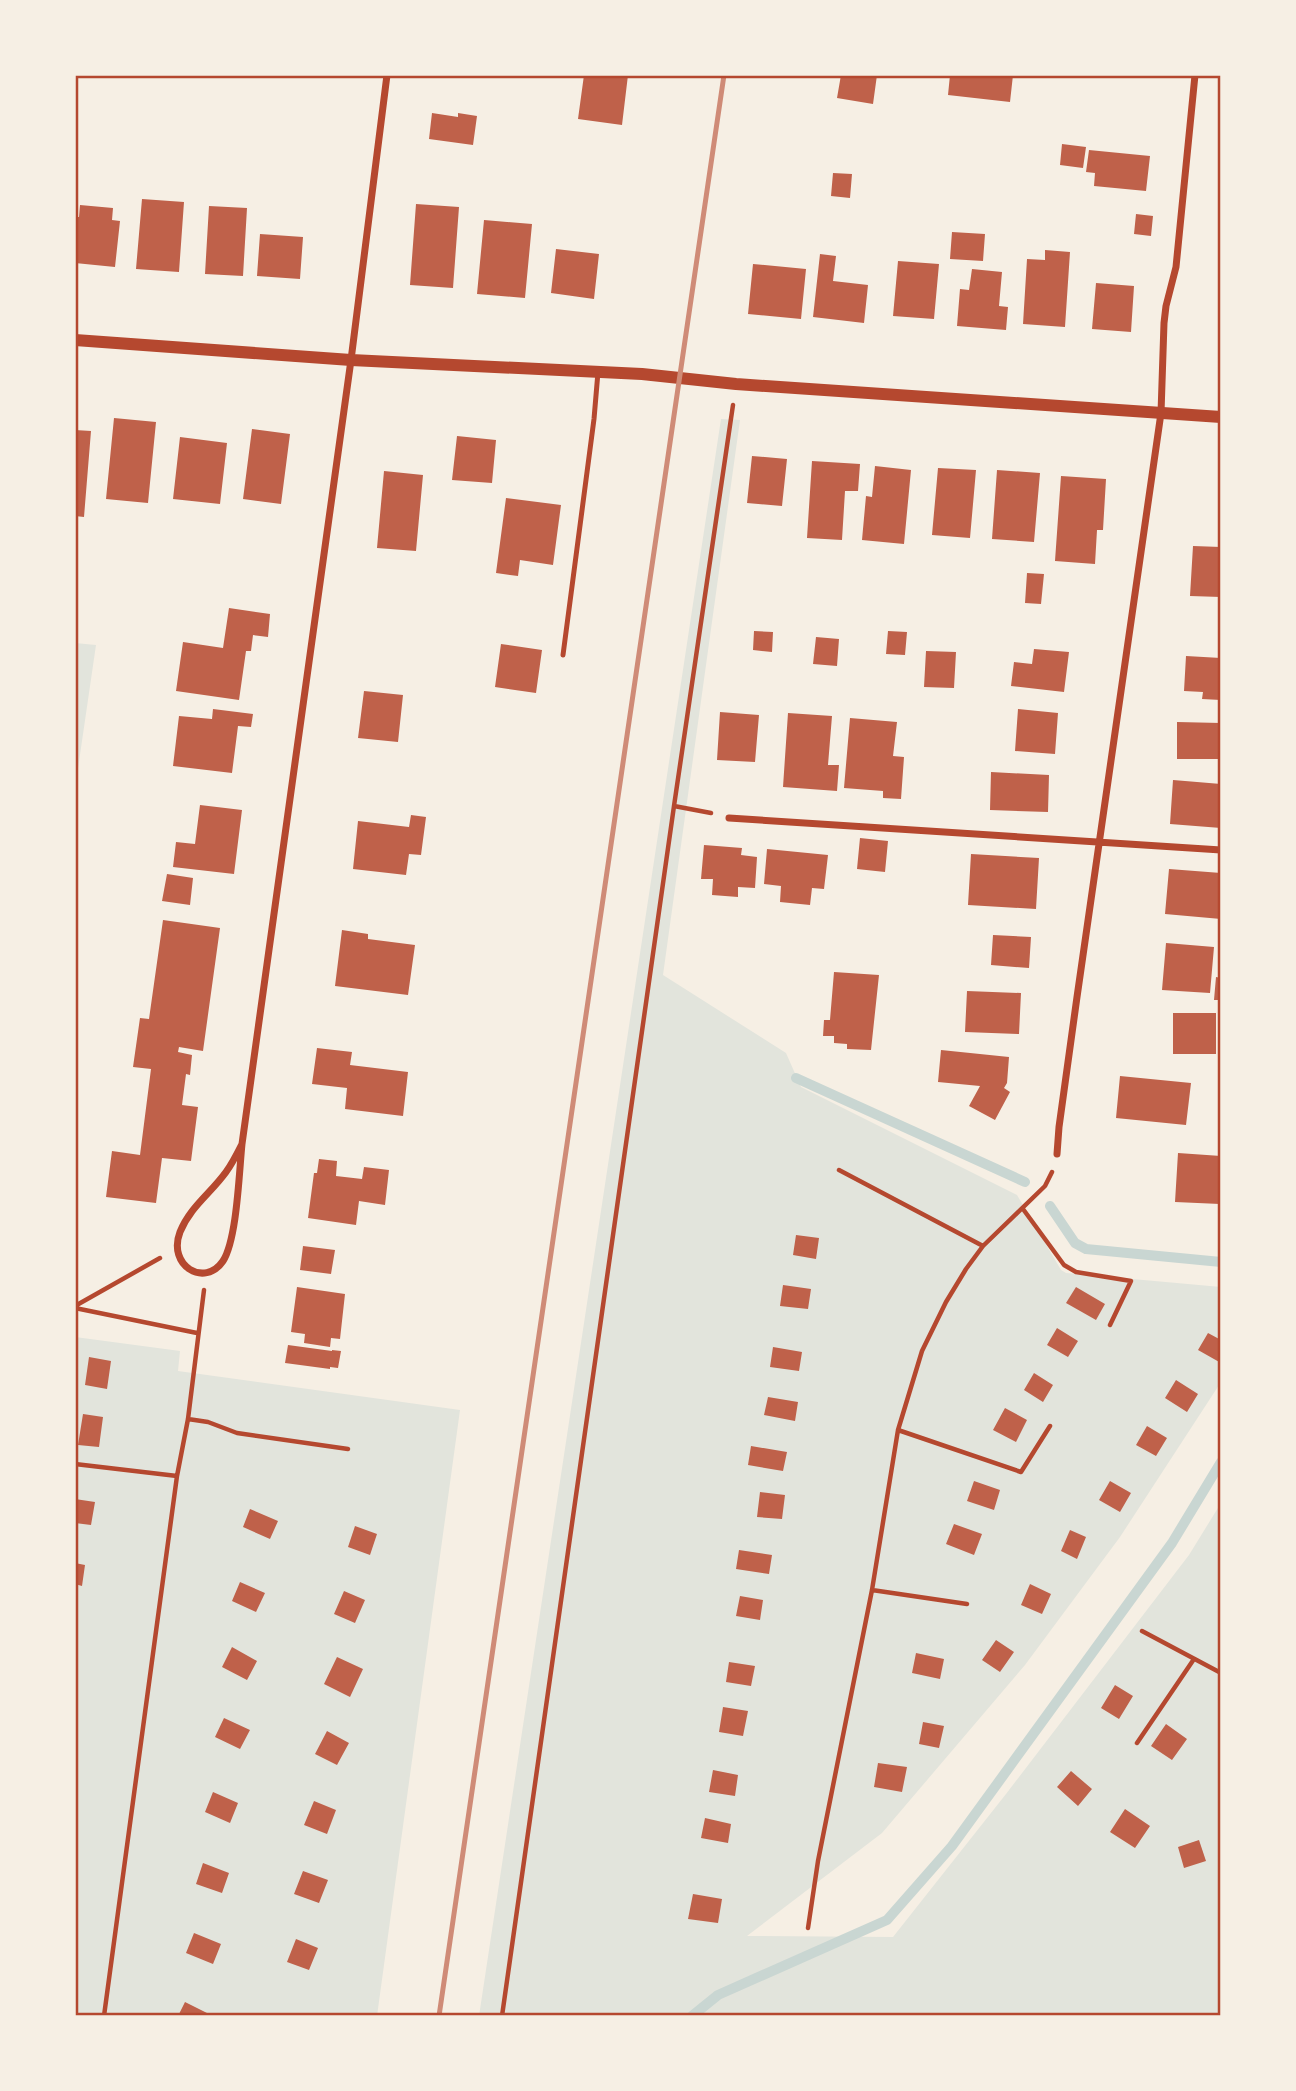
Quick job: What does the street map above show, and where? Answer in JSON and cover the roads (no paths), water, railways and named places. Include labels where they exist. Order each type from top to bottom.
[{"type":"street","points":[[242,1144],[225,1173],[195,1206],[179,1234],[176,1248],[180,1260],[197,1272],[207,1272],[222,1263],[232,1236],[242,1144],[351,360],[387,75]]},
{"type":"street","points":[[1057,1154],[1161,413],[1164,323],[1176,267],[1195,75]]},
{"type":"street","points":[[75,340],[351,360],[642,374],[736,384],[1221,416]]},
{"type":"street","points":[[729,818],[1221,850]]},
{"type":"lane","points":[[563,655],[598,372]]},
{"type":"waterway","points":[[796,1078],[1025,1182]]},
{"type":"waterway","points":[[1050,1206],[1075,1243],[1086,1249],[1221,1262]]},
{"type":"waterway","points":[[692,2016],[718,1995],[887,1920],[952,1846],[1172,1543],[1221,1462]]},
{"type":"railway","points":[[439,2016],[724,75]]}]
